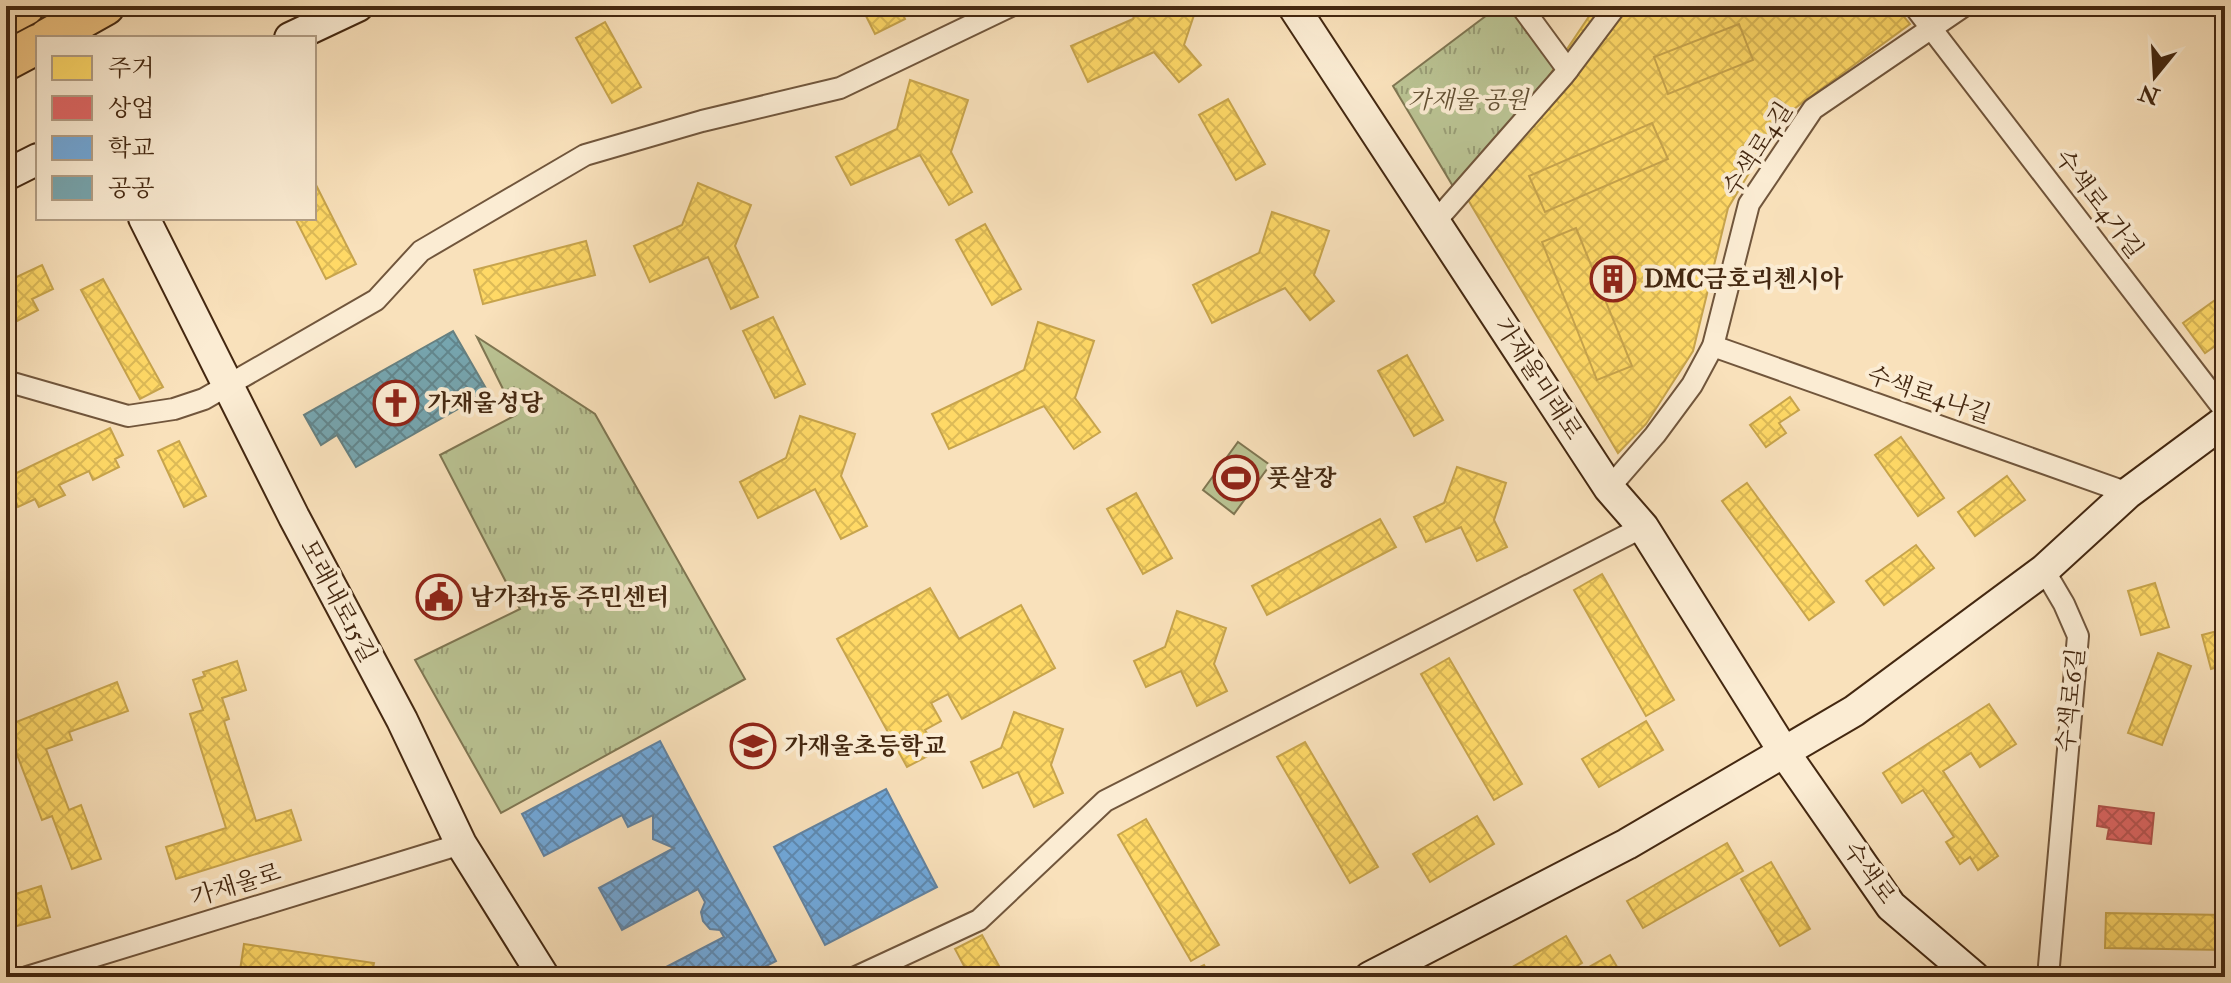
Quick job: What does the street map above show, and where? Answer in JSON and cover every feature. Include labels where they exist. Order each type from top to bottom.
[{"type":"highway","points":[[6,16],[27,6]]},
{"type":"highway","points":[[52,36],[105,6]]},
{"type":"highway","points":[[6,61],[36,45]]},
{"type":"main road","points":[[27,6],[47,36]]},
{"type":"main road","points":[[294,36],[358,6]]},
{"type":"main road","name":"가재울미래로","points":[[1293,6],[1609,488],[1643,527],[1784,752]]},
{"type":"main road","points":[[6,175],[36,160]]},
{"type":"main road","name":"모래내로15길","points":[[145,220],[227,385],[402,720],[461,844],[544,977]]},
{"type":"main road","points":[[1370,977],[1627,844],[1854,711],[2044,570],[2128,493],[2225,421]]},
{"type":"main road","name":"수색로","points":[[1784,752],[1891,906],[1974,977]]},
{"type":"street","points":[[6,381],[128,416],[174,409],[204,399],[376,300],[421,251],[585,155],[702,121],[840,88],[1011,6]]},
{"type":"street","points":[[1435,222],[1568,70],[1616,6]]},
{"type":"street","name":"수색로4가길","points":[[1914,6],[2225,411]]},
{"type":"street","name":"수색로4길","points":[[1609,488],[1655,435],[1692,385],[1713,346],[1749,204],[1813,109],[1964,6]]},
{"type":"street","points":[[1527,8],[1568,70]]},
{"type":"street","name":"수색로4나길","points":[[1713,346],[2128,493]]},
{"type":"street","points":[[856,977],[979,920],[1105,801],[1643,527]]},
{"type":"street","name":"수색로6길","points":[[2044,570],[2078,636],[2048,977]]},
{"type":"street","name":"가재울로","points":[[27,977],[461,844]]},
{"type":"green space","name":"가재울 공원","points":[[1499,6],[1520,6],[1564,75],[1460,198],[1393,86]]},
{"type":"green space","points":[[477,337],[595,414],[745,679],[501,813],[415,660],[520,609],[440,455],[516,415]]},
{"type":"green space","name":"풋살장","points":[[1238,442],[1270,465],[1234,514],[1203,490]]},
{"type":"pier","points":[[6,6],[170,6],[116,36],[36,36],[36,76],[6,91]]},
{"type":"building: 주거","points":[[861,6],[899,6],[905,19],[875,34]]},
{"type":"building: 주거","points":[[1137,6],[1197,6],[1184,45],[1201,65],[1179,82],[1154,52],[1088,82],[1071,46],[1133,19]]},
{"type":"building: 주거","name":"DMC금호리첸시아","points":[[1596,6],[1895,6],[1910,24],[1783,117],[1728,208],[1693,351],[1646,424],[1618,453],[1467,198]]},
{"type":"building: 주거","points":[[605,22],[641,87],[612,103],[576,38]]},
{"type":"building: 주거","points":[[1739,24],[1753,60],[1668,94],[1654,57]]},
{"type":"building: 주거","points":[[910,80],[968,100],[951,152],[972,192],[949,205],[920,155],[851,185],[836,157],[897,129]]},
{"type":"building: 주거","points":[[1228,99],[1265,164],[1236,180],[1199,115]]},
{"type":"building: 주거","points":[[1652,123],[1668,159],[1545,212],[1529,176]]},
{"type":"building: 주거","points":[[698,183],[751,205],[735,246],[758,297],[731,309],[708,257],[650,282],[634,246],[682,225]]},
{"type":"building: 주거","points":[[316,185],[356,264],[326,279],[296,220],[316,220]]},
{"type":"building: 주거","points":[[1272,212],[1329,231],[1314,275],[1334,301],[1310,320],[1285,288],[1212,323],[1193,285],[1259,253]]},
{"type":"building: 주거","points":[[985,224],[1021,289],[992,305],[956,240]]},
{"type":"building: 주거","points":[[1576,228],[1632,366],[1597,380],[1542,242]]},
{"type":"building: 주거","points":[[586,241],[595,275],[483,304],[474,270]]},
{"type":"building: 주거","points":[[42,265],[53,289],[32,299],[38,310],[17,321],[13,311],[6,314],[6,282]]},
{"type":"building: 주거","points":[[103,279],[163,387],[140,399],[81,290]]},
{"type":"building: 주거","points":[[2225,293],[2225,339],[2205,353],[2183,323]]},
{"type":"building: 주거","points":[[773,317],[805,384],[775,398],[743,331]]},
{"type":"building: 주거","points":[[1038,322],[1094,341],[1075,398],[1100,432],[1074,449],[1044,406],[949,449],[932,414],[1024,370]]},
{"type":"building: 주거","points":[[1407,355],[1443,420],[1414,436],[1378,371]]},
{"type":"building: 주거","points":[[1790,397],[1799,410],[1779,423],[1786,433],[1766,447],[1750,425]]},
{"type":"building: 주거","points":[[800,416],[855,434],[841,476],[867,526],[841,539],[815,489],[758,518],[740,482],[786,458]]},
{"type":"building: 주거","points":[[110,428],[123,455],[115,459],[119,467],[93,480],[89,471],[59,485],[65,495],[39,507],[35,499],[18,507],[6,478]]},
{"type":"building: 주거","points":[[1901,437],[1944,498],[1918,516],[1875,455]]},
{"type":"building: 주거","points":[[179,441],[206,496],[184,507],[158,451]]},
{"type":"building: 주거","points":[[1457,467],[1506,483],[1494,520],[1507,547],[1477,561],[1461,527],[1426,542],[1414,517],[1444,503]]},
{"type":"building: 주거","points":[[2007,476],[2025,500],[1975,536],[1958,512]]},
{"type":"building: 주거","points":[[1747,483],[1834,602],[1809,620],[1722,501]]},
{"type":"building: 주거","points":[[1136,493],[1172,558],[1143,574],[1107,509]]},
{"type":"building: 주거","points":[[1380,519],[1396,547],[1267,615],[1252,586]]},
{"type":"building: 주거","points":[[1916,545],[1934,568],[1884,605],[1866,581]]},
{"type":"building: 주거","points":[[1602,574],[1674,700],[1646,716],[1574,590]]},
{"type":"building: 주거","points":[[2155,583],[2169,627],[2141,635],[2128,591]]},
{"type":"building: 주거","points":[[930,588],[959,639],[1021,605],[1055,668],[962,719],[948,694],[931,703],[941,721],[925,730],[937,751],[907,767],[837,639]]},
{"type":"building: 주거","points":[[1177,611],[1226,628],[1214,664],[1227,691],[1197,706],[1181,671],[1146,687],[1134,661],[1165,647]]},
{"type":"building: 주거","points":[[2225,629],[2225,665],[2211,669],[2202,635]]},
{"type":"building: 주거","points":[[2158,653],[2191,666],[2162,745],[2128,733]]},
{"type":"building: 주거","points":[[1449,658],[1522,784],[1494,800],[1421,674]]},
{"type":"building: 주거","points":[[237,661],[246,690],[222,698],[229,719],[224,721],[256,821],[291,810],[301,840],[176,879],[166,847],[226,828],[190,714],[203,710],[193,680],[205,676],[203,672]]},
{"type":"building: 주거","points":[[117,682],[128,711],[69,732],[72,740],[46,749],[69,810],[81,805],[101,859],[72,869],[52,816],[42,820],[6,726]]},
{"type":"building: 주거","points":[[1989,704],[2016,744],[1980,767],[1971,753],[1943,771],[1998,856],[1978,870],[1970,857],[1960,864],[1946,842],[1954,837],[1923,790],[1902,803],[1883,773]]},
{"type":"building: 주거","points":[[1014,712],[1063,729],[1051,765],[1063,793],[1034,807],[1018,772],[983,788],[971,762],[1001,748]]},
{"type":"building: 주거","points":[[1646,721],[1663,750],[1599,787],[1582,759]]},
{"type":"building: 주거","points":[[1305,742],[1378,867],[1350,883],[1277,757]]},
{"type":"building: 주거","points":[[1477,816],[1494,844],[1430,882],[1413,854]]},
{"type":"building: 주거","points":[[1146,819],[1219,945],[1191,961],[1118,835]]},
{"type":"building: 주거","points":[[1727,843],[1743,871],[1643,928],[1627,901]]},
{"type":"building: 주거","points":[[1771,862],[1810,929],[1780,946],[1741,879]]},
{"type":"building: 주거","points":[[41,886],[50,917],[6,929],[6,897]]},
{"type":"building: 주거","points":[[2106,913],[2225,915],[2225,950],[2105,948]]},
{"type":"building: 주거","points":[[982,935],[1005,977],[970,977],[955,949]]},
{"type":"building: 주거","points":[[1566,936],[1582,963],[1559,977],[1495,977]]},
{"type":"building: 주거","points":[[244,944],[374,963],[371,977],[239,977]]},
{"type":"building: 주거","points":[[1610,955],[1623,977],[1583,977],[1580,972]]},
{"type":"building: 주거","points":[[1204,965],[1210,977],[1179,977]]},
{"type":"building: 상업","points":[[2099,806],[2154,813],[2151,844],[2107,839],[2109,828],[2097,826]]},
{"type":"building: 학교","points":[[660,741],[776,961],[745,977],[647,977],[724,937],[720,930],[710,929],[703,921],[701,912],[705,902],[698,889],[622,930],[599,888],[674,848],[653,839],[653,815],[628,827],[622,815],[544,856],[522,814]]},
{"type":"building: 학교","points":[[886,789],[937,887],[825,945],[774,847]]},
{"type":"building: 공공","name":"가재울성당","points":[[453,331],[488,392],[356,467],[337,435],[321,445],[304,415]]},
{"type":"place","name":"DMC금호리첸시아","points":[[1613,279]]},
{"type":"place","name":"가재울성당","points":[[396,403]]},
{"type":"place","name":"풋살장","points":[[1236,478]]},
{"type":"place","name":"남가좌1동 주민센터","points":[[439,597]]},
{"type":"place","name":"가재울초등학교","points":[[753,746]]}]
